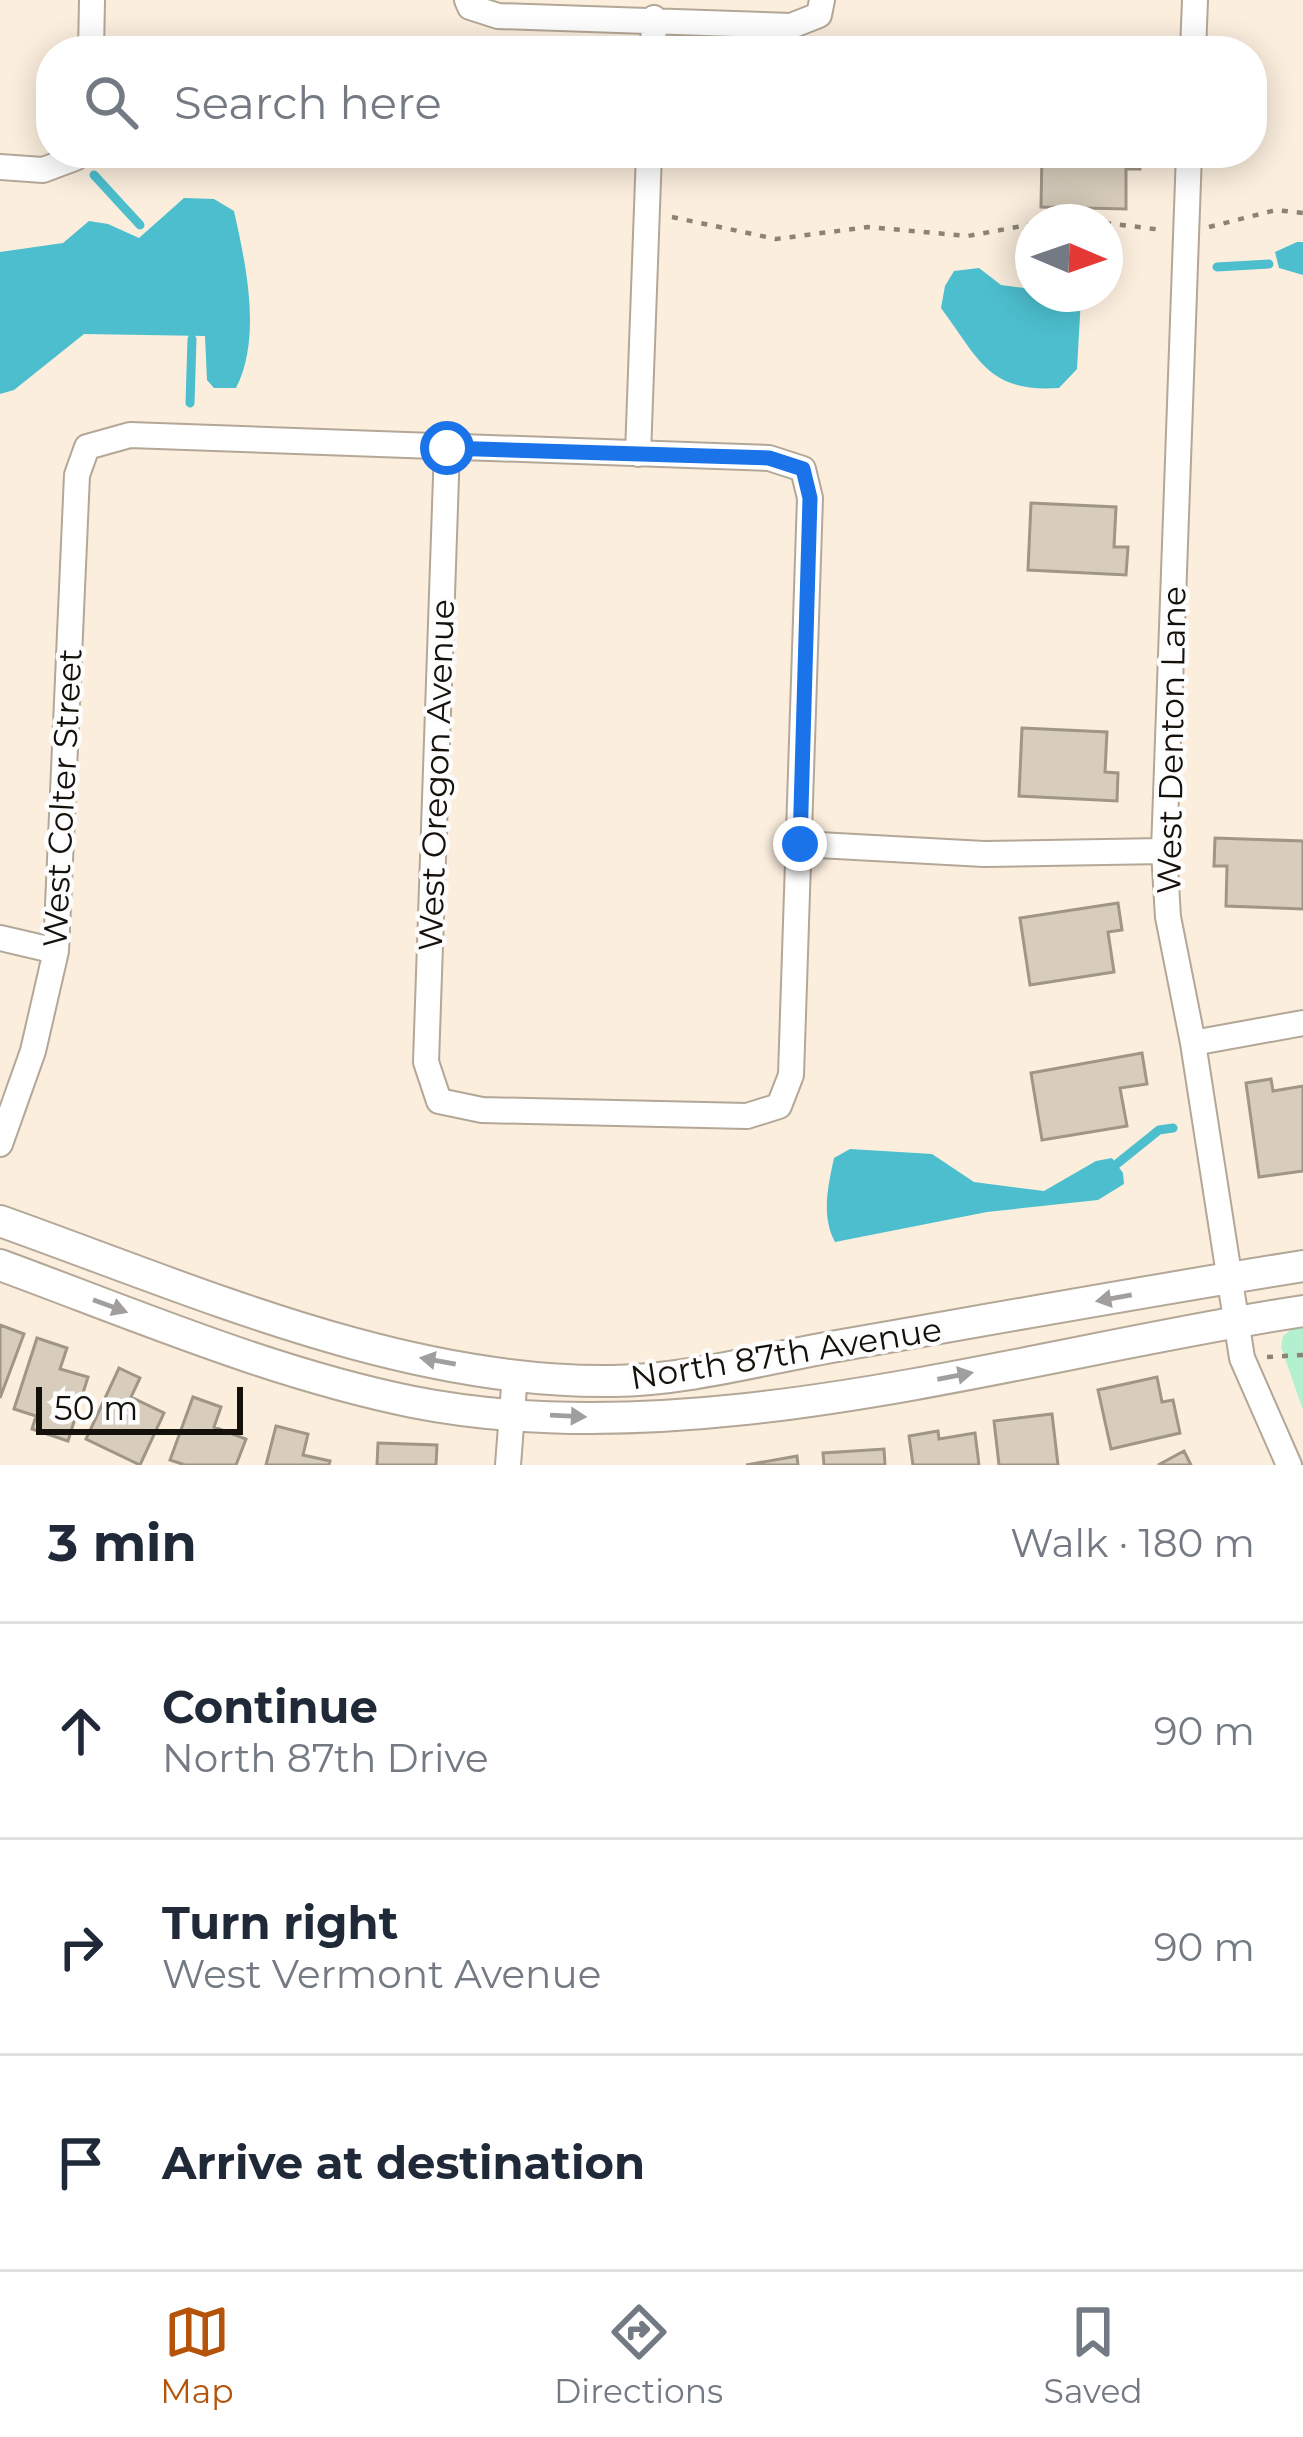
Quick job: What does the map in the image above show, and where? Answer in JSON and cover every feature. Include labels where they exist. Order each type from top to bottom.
[{"type":"street","points":[[91,36],[92,0]]},
{"type":"street","points":[[1194,36],[1195,0]]},
{"type":"street","points":[[469,4],[498,16],[790,26],[821,7]]},
{"type":"street","points":[[653,36],[654,18]]},
{"type":"street","points":[[0,167],[47,168]]},
{"type":"street","points":[[638,454],[648,168]]},
{"type":"street","name":"West Denton Lane","points":[[1188,168],[1164,851],[1168,917],[1242,1358],[1289,1465]]},
{"type":"street","name":"West Colter Street","points":[[0,1144],[33,1051],[56,951],[77,475],[88,447],[130,435],[447,448]]},
{"type":"street","points":[[447,448],[769,458],[803,469],[810,498],[800,844],[984,854],[1164,851]]},
{"type":"street","name":"West Oregon Avenue","points":[[447,448],[426,1061],[439,1101],[482,1110],[747,1116],[778,1106],[791,1075],[800,844]]},
{"type":"street","points":[[0,938],[56,951]]},
{"type":"street","points":[[1192,1043],[1303,1023]]},
{"type":"street","name":"North 87th Avenue","points":[[0,1221],[326,1337],[515,1374],[610,1382],[679,1377],[1303,1266]]},
{"type":"street","name":"North 87th Avenue","points":[[0,1265],[267,1364],[416,1402],[512,1413],[629,1416],[750,1407],[925,1382],[1303,1311]]},
{"type":"street","points":[[508,1465],[515,1374]]},
{"type":"path","points":[[1209,227],[1276,209],[1303,213]]},
{"type":"path","points":[[668,217],[776,239],[868,227],[968,236],[1015,227]]},
{"type":"path","points":[[1123,225],[1163,230]]},
{"type":"green space","points":[[1303,1320],[1303,1410],[1281,1347],[1283,1336]]},
{"type":"water","points":[[184,198],[214,199],[234,211],[247,277],[250,324],[236,388],[214,388],[207,380],[205,336],[84,334],[14,390],[0,394],[0,252],[63,243],[89,221],[139,238]]},
{"type":"water","points":[[1303,242],[1303,275],[1279,268],[1275,252]]},
{"type":"water","points":[[979,268],[1001,285],[1015,287],[1015,312],[1080,312],[1077,369],[1059,388],[1035,388],[1016,385],[988,369],[941,308],[954,271]]},
{"type":"water","points":[[850,1149],[932,1154],[974,1182],[1044,1191],[1096,1161],[1112,1158],[1123,1173],[1124,1184],[1098,1200],[987,1212],[835,1242],[827,1211],[830,1179],[834,1158]]},
{"type":"building","points":[[1042,168],[1140,168],[1126,169],[1126,209],[1123,204],[1041,204]]},
{"type":"building","points":[[1031,503],[1116,507],[1114,547],[1128,547],[1126,575],[1028,570]]},
{"type":"building","points":[[1022,728],[1107,732],[1105,772],[1118,773],[1117,801],[1019,796]]},
{"type":"building","points":[[1215,838],[1303,841],[1303,909],[1226,906],[1227,866],[1214,866]]},
{"type":"building","points":[[1118,903],[1122,930],[1108,932],[1114,972],[1030,985],[1020,918]]},
{"type":"building","points":[[1142,1053],[1147,1084],[1120,1088],[1127,1126],[1042,1140],[1031,1073]]},
{"type":"building","points":[[1271,1079],[1273,1091],[1303,1086],[1303,1171],[1259,1177],[1246,1083]]},
{"type":"building","points":[[0,1325],[24,1334],[0,1398]]},
{"type":"building","points":[[37,1338],[67,1348],[60,1369],[88,1377],[68,1441],[32,1429],[36,1416],[14,1409]]},
{"type":"building","points":[[119,1368],[140,1378],[131,1397],[164,1413],[140,1465],[86,1439]]},
{"type":"building","points":[[1157,1377],[1162,1402],[1173,1400],[1180,1433],[1111,1449],[1098,1390]]},
{"type":"building","points":[[193,1397],[221,1407],[214,1427],[246,1439],[236,1465],[185,1465],[170,1460]]},
{"type":"building","points":[[1052,1414],[1058,1465],[999,1465],[994,1421]]},
{"type":"building","points":[[276,1426],[308,1434],[303,1455],[330,1461],[329,1465],[266,1465]]},
{"type":"building","points":[[938,1431],[939,1439],[975,1433],[979,1465],[913,1465],[909,1436]]},
{"type":"building","points":[[378,1443],[437,1445],[436,1465],[377,1465]]},
{"type":"building","points":[[884,1449],[885,1465],[824,1465],[823,1453]]},
{"type":"building","points":[[1184,1451],[1191,1465],[1158,1465]]},
{"type":"building","points":[[797,1456],[798,1465],[746,1465]]},
{"type":"waterway","points":[[94,175],[140,225]]},
{"type":"waterway","points":[[1217,267],[1269,264]]},
{"type":"waterway","points":[[190,403],[192,339]]},
{"type":"waterway","points":[[1113,1167],[1159,1130],[1173,1128]]},
{"type":"route","points":[[447,448],[769,458],[803,469],[810,498],[800,844]]}]
